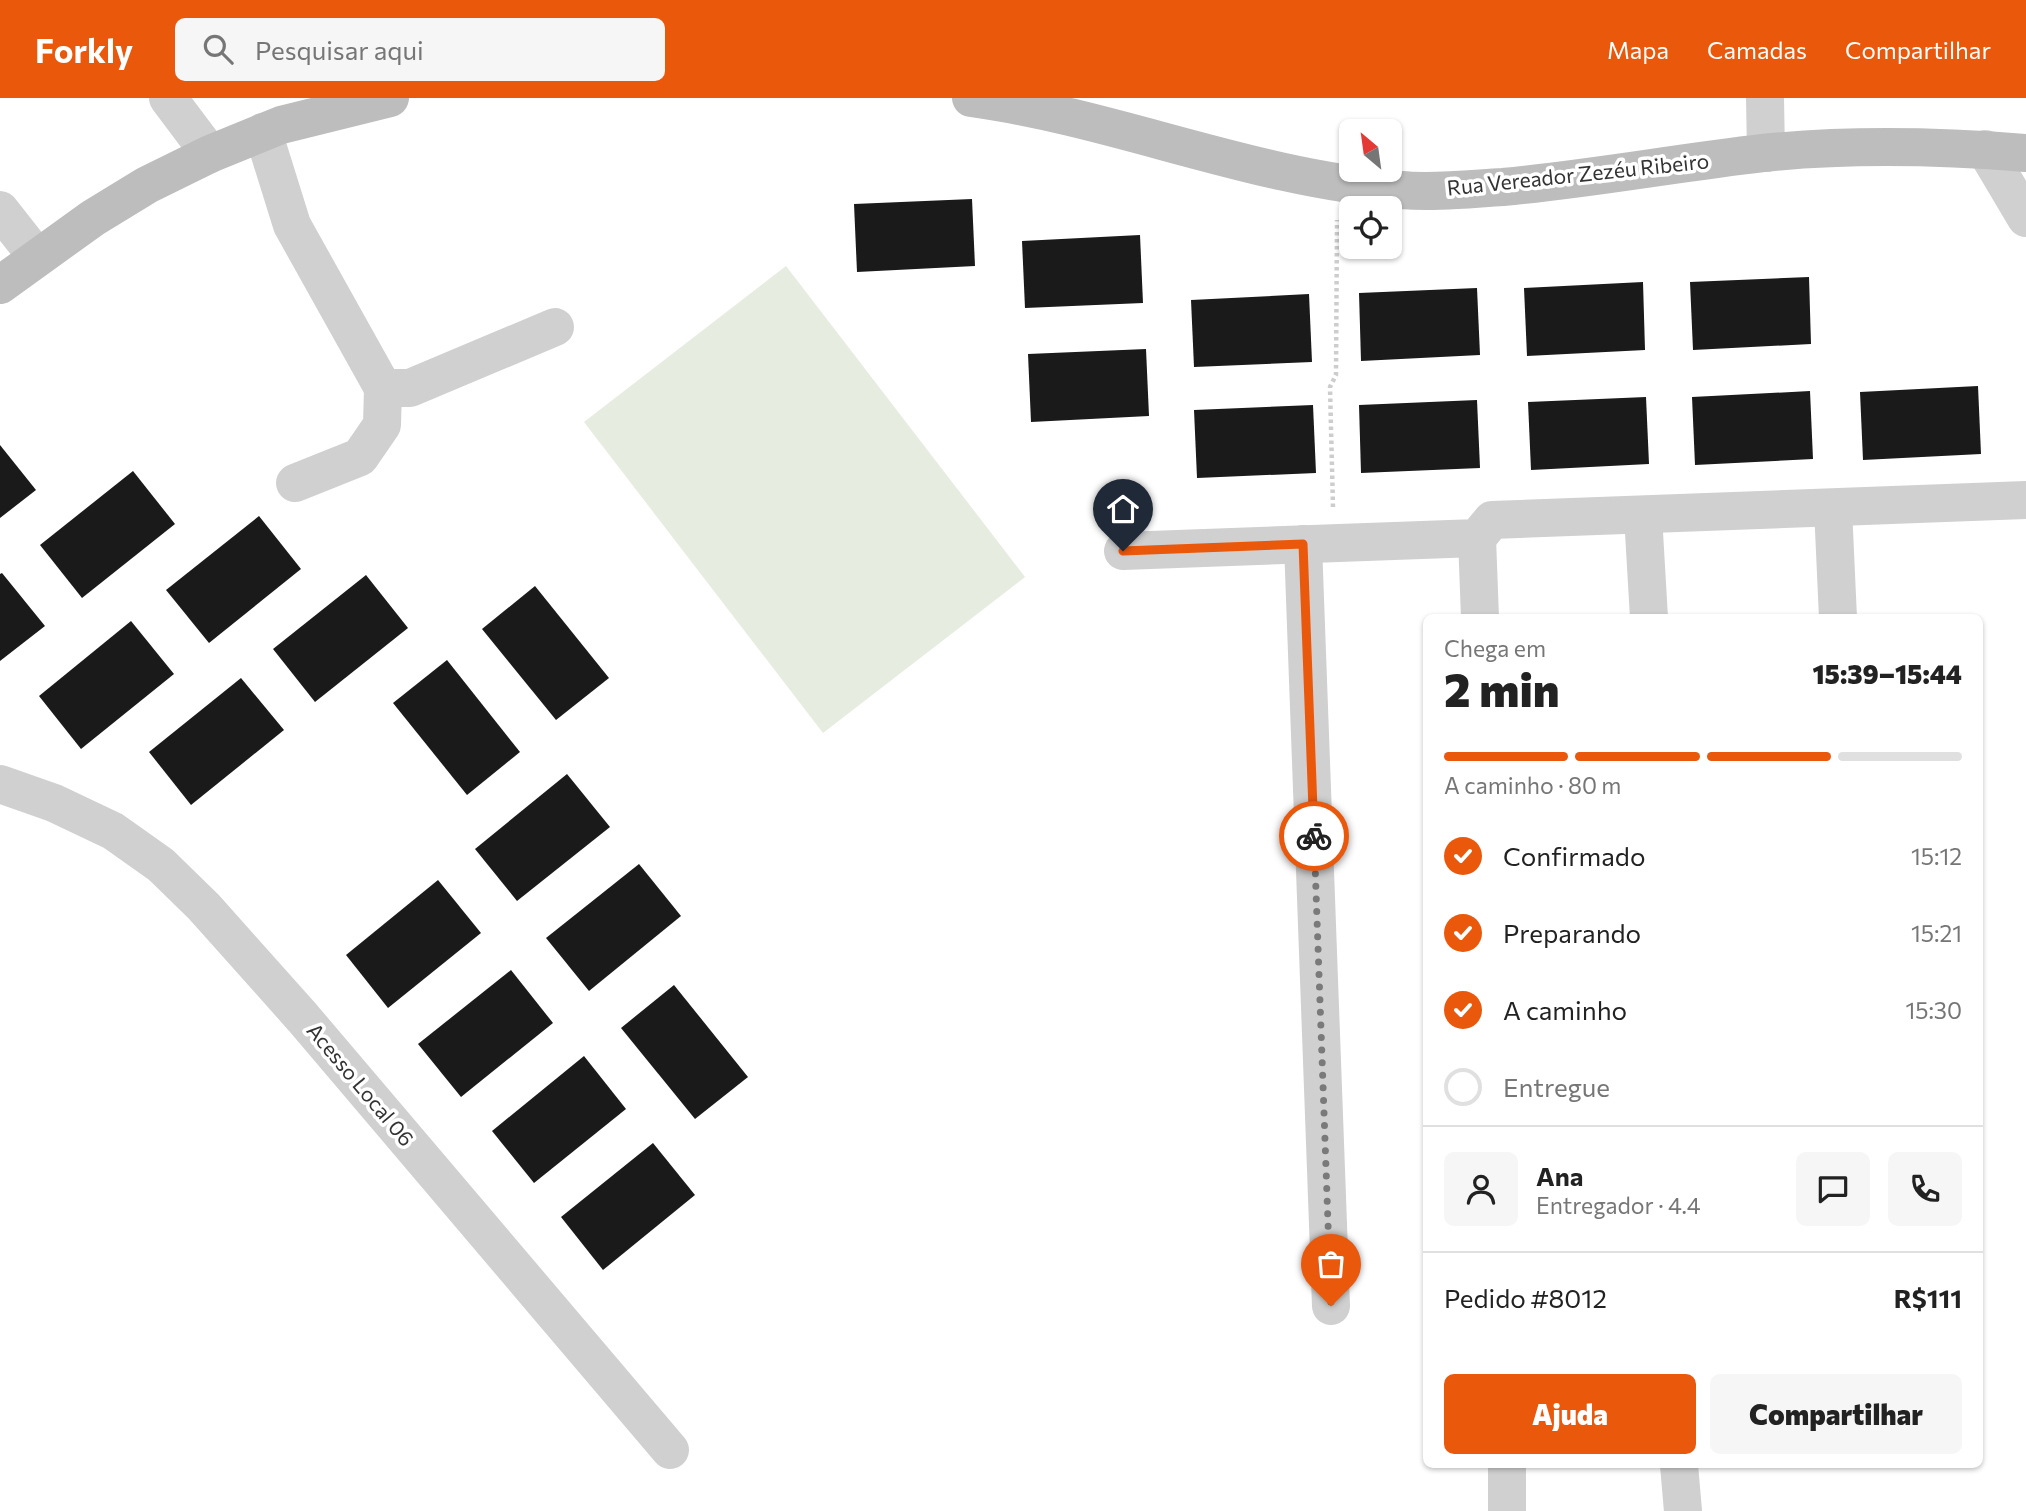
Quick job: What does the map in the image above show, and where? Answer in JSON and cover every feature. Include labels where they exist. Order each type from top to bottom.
[{"type":"main road","points":[[0,285],[93,218],[147,186],[210,154],[281,125],[390,98]]},
{"type":"main road","name":"Rua Vereador Zezéu Ribeiro","points":[[971,98],[1072,117],[1263,168],[1402,190],[1461,190],[1533,184],[1766,153],[1906,147],[2026,153]]},
{"type":"street","points":[[168,98],[210,154]]},
{"type":"street","points":[[1765,98],[1766,153]]},
{"type":"street","points":[[263,132],[292,225],[383,388],[382,425],[360,457],[295,483]]},
{"type":"street","points":[[1985,149],[2026,218]]},
{"type":"street","points":[[0,209],[37,257]]},
{"type":"street","points":[[383,388],[410,388],[555,327]]},
{"type":"street","points":[[1480,614],[1477,538],[1492,520],[2024,501]]},
{"type":"street","points":[[1833,508],[1838,614]]},
{"type":"street","points":[[1643,515],[1649,614]]},
{"type":"street","points":[[1123,551],[1477,538]]},
{"type":"street","points":[[1318,543],[1331,1306]]},
{"type":"street","name":"Acesso Local 06","points":[[0,784],[54,803],[113,831],[161,865],[303,1018],[670,1450]]},
{"type":"street","points":[[1507,1468],[1507,1511]]},
{"type":"street","points":[[1679,1468],[1683,1511]]},
{"type":"path","points":[[1318,543],[1330,387],[1336,375],[1337,181]]},
{"type":"shaded area","points":[[786,266],[1025,577],[823,733],[584,422]]},
{"type":"building","points":[[972,199],[975,266],[857,272],[854,204]]},
{"type":"building","points":[[1140,235],[1143,303],[1025,308],[1022,241]]},
{"type":"building","points":[[1809,277],[1811,344],[1693,350],[1690,282]]},
{"type":"building","points":[[1643,282],[1645,350],[1527,356],[1524,288]]},
{"type":"building","points":[[1477,288],[1480,355],[1361,361],[1359,293]]},
{"type":"building","points":[[1309,294],[1312,362],[1194,367],[1191,300]]},
{"type":"building","points":[[1146,349],[1149,416],[1031,422],[1028,354]]},
{"type":"building","points":[[1978,386],[1981,454],[1863,460],[1860,392]]},
{"type":"building","points":[[1810,391],[1813,459],[1695,465],[1692,397]]},
{"type":"building","points":[[1646,397],[1649,464],[1531,470],[1528,402]]},
{"type":"building","points":[[1477,400],[1480,468],[1361,473],[1359,405]]},
{"type":"building","points":[[1313,405],[1316,473],[1197,478],[1194,410]]},
{"type":"building","points":[[0,445],[36,490],[0,518]]},
{"type":"building","points":[[133,471],[175,524],[82,598],[40,545]]},
{"type":"building","points":[[259,516],[301,569],[209,643],[166,590]]},
{"type":"building","points":[[2,573],[45,626],[0,661],[0,574]]},
{"type":"building","points":[[366,575],[408,628],[315,702],[273,649]]},
{"type":"building","points":[[535,586],[609,678],[556,720],[482,629]]},
{"type":"building","points":[[131,621],[174,674],[81,749],[39,696]]},
{"type":"building","points":[[447,660],[520,752],[467,795],[393,703]]},
{"type":"building","points":[[241,678],[284,730],[191,805],[149,752]]},
{"type":"building","points":[[567,774],[610,827],[517,901],[475,849]]},
{"type":"building","points":[[639,864],[681,916],[589,991],[546,938]]},
{"type":"building","points":[[438,880],[481,933],[388,1008],[346,955]]},
{"type":"building","points":[[511,970],[553,1023],[461,1097],[418,1044]]},
{"type":"building","points":[[674,985],[748,1077],[695,1119],[621,1028]]},
{"type":"building","points":[[584,1056],[626,1109],[534,1183],[492,1131]]},
{"type":"building","points":[[653,1143],[695,1195],[603,1270],[561,1217]]},
{"type":"way so far","points":[[1314,836],[1331,1306]]},
{"type":"route","points":[[1123,551],[1303,544],[1314,836]]}]
